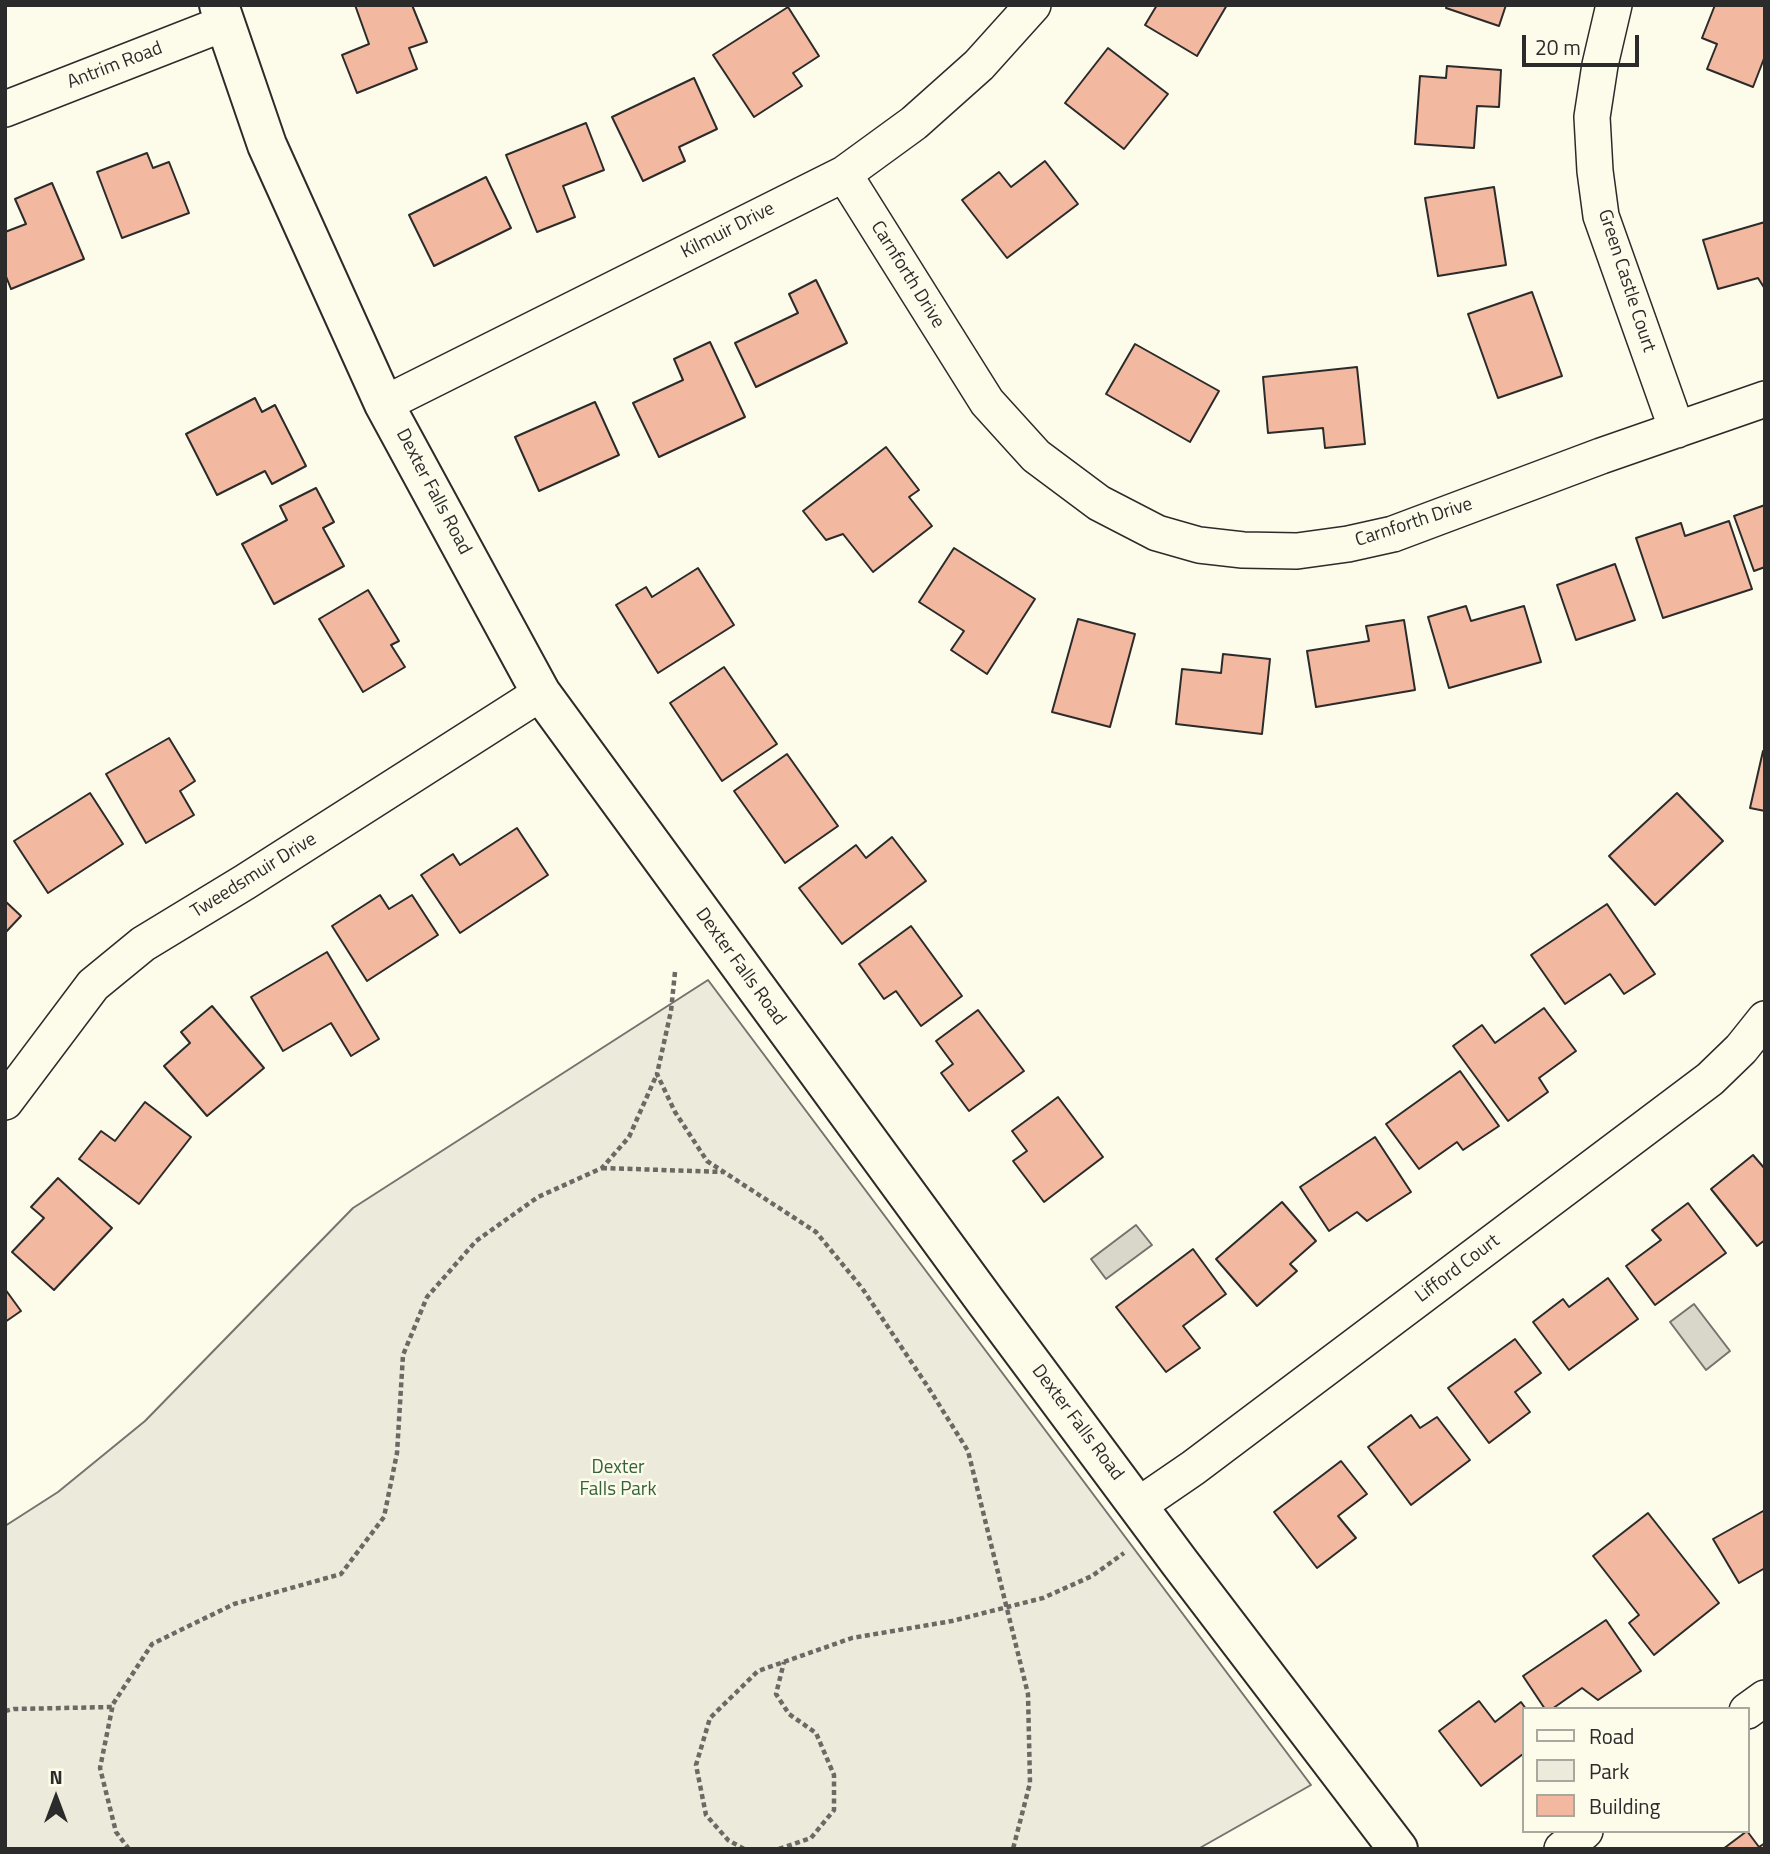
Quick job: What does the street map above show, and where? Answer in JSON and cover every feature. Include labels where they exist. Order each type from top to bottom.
[{"type":"street","name":"Kilmuir Drive","points":[[384,404],[844,174],[914,123],[979,65],[1034,5]]},
{"type":"street","name":"Green Castle Court","points":[[1614,5],[1600,65],[1592,117],[1601,216],[1677,430]]},
{"type":"street","name":"Antrim Road","points":[[5,109],[222,14]]},
{"type":"street","name":"Dexter Falls Road","points":[[222,14],[267,145],[384,404],[541,693],[794,1041],[1287,1705],[1398,1849]]},
{"type":"street","name":"Carnforth Drive","points":[[844,174],[987,402],[1036,456],[1099,503],[1157,533],[1199,545],[1243,550],[1297,551],[1393,534],[1765,399]]},
{"type":"street","name":"Tweedsmuir Drive","points":[[5,1102],[93,985],[143,944],[541,693]]},
{"type":"street","name":"Lifford Court","points":[[1148,1518],[1193,1468],[1710,1079],[1741,1049],[1765,1019]]},
{"type":"street","points":[[1749,1710],[1765,1698]]},
{"type":"street","points":[[1562,1849],[1582,1833]]},
{"type":"path","points":[[129,1849],[116,1832],[100,1768],[112,1707],[152,1644],[234,1604],[341,1574],[384,1517],[397,1452],[402,1355],[426,1297],[476,1241],[538,1197],[602,1168],[629,1137],[657,1074],[671,1011],[675,972]]},
{"type":"path","points":[[657,1074],[675,1112],[707,1161],[816,1232],[862,1288],[968,1451],[1028,1694],[1030,1783],[1013,1849]]},
{"type":"path","points":[[602,1168],[724,1172]]},
{"type":"path","points":[[744,1849],[728,1840],[706,1815],[696,1765],[710,1718],[758,1671],[852,1638],[952,1621],[1043,1598],[1092,1576],[1148,1518]]},
{"type":"path","points":[[779,1849],[811,1838],[834,1810],[834,1775],[816,1733],[789,1714],[776,1694],[785,1662]]},
{"type":"path","points":[[5,1711],[112,1707]]},
{"type":"green space","name":"Dexter Falls Park","points":[[708,980],[1311,1785],[1198,1849],[5,1849],[5,1526],[58,1492],[145,1421],[353,1208]]},
{"type":"shaded area","points":[[1136,1225],[1152,1245],[1106,1279],[1091,1259]]},
{"type":"shaded area","points":[[1694,1304],[1730,1351],[1706,1370],[1670,1322]]},
{"type":"building","points":[[355,5],[412,5],[427,42],[409,48],[417,69],[357,93],[342,55],[369,44]]},
{"type":"building","points":[[1157,5],[1227,5],[1197,56],[1145,25]]},
{"type":"building","points":[[1447,5],[1506,5],[1499,26],[1446,8]]},
{"type":"building","points":[[1715,5],[1765,5],[1765,56],[1753,87],[1707,69],[1717,44],[1702,38]]},
{"type":"building","points":[[788,7],[819,56],[793,73],[802,86],[754,117],[713,55]]},
{"type":"building","points":[[1108,48],[1168,94],[1124,149],[1065,103]]},
{"type":"building","points":[[1447,66],[1501,70],[1499,107],[1477,106],[1474,148],[1415,144],[1420,76],[1446,78]]},
{"type":"building","points":[[694,78],[717,129],[679,147],[685,161],[643,181],[612,117]]},
{"type":"building","points":[[586,123],[604,170],[563,186],[575,217],[537,232],[506,155]]},
{"type":"building","points":[[147,153],[153,168],[169,162],[189,213],[122,238],[97,172]]},
{"type":"building","points":[[1045,161],[1078,204],[1007,258],[962,200],[999,172],[1011,187]]},
{"type":"building","points":[[486,177],[511,228],[434,266],[409,215]]},
{"type":"building","points":[[52,183],[84,259],[11,289],[5,274],[5,232],[26,224],[15,199]]},
{"type":"building","points":[[1494,187],[1506,265],[1438,276],[1425,198]]},
{"type":"building","points":[[1765,222],[1765,289],[1758,278],[1718,289],[1703,240]]},
{"type":"building","points":[[816,280],[847,343],[756,387],[735,343],[798,313],[789,294]]},
{"type":"building","points":[[1532,292],[1562,376],[1498,398],[1468,314]]},
{"type":"building","points":[[710,342],[745,417],[659,457],[633,403],[683,380],[674,359]]},
{"type":"building","points":[[1135,344],[1219,391],[1190,442],[1106,394]]},
{"type":"building","points":[[1357,367],[1365,444],[1325,448],[1323,428],[1268,433],[1263,377]]},
{"type":"building","points":[[255,398],[262,412],[275,405],[306,466],[272,484],[265,471],[217,495],[186,434]]},
{"type":"building","points":[[595,402],[619,455],[539,491],[515,437]]},
{"type":"building","points":[[886,447],[919,490],[909,497],[932,526],[873,572],[843,534],[826,540],[803,511]]},
{"type":"building","points":[[316,488],[334,522],[323,528],[344,566],[274,604],[242,544],[287,520],[280,506]]},
{"type":"building","points":[[1765,505],[1765,567],[1754,571],[1734,516]]},
{"type":"building","points":[[1729,521],[1752,589],[1663,618],[1636,538],[1681,523],[1685,536]]},
{"type":"building","points":[[954,548],[1035,599],[987,674],[951,650],[964,631],[919,602]]},
{"type":"building","points":[[1615,564],[1635,620],[1576,640],[1557,585]]},
{"type":"building","points":[[698,568],[734,625],[658,673],[616,605],[646,587],[652,597]]},
{"type":"building","points":[[368,590],[399,641],[391,645],[405,667],[363,692],[319,619]]},
{"type":"building","points":[[1466,606],[1471,621],[1524,606],[1541,662],[1449,688],[1428,617]]},
{"type":"building","points":[[1078,619],[1135,634],[1110,727],[1052,712]]},
{"type":"building","points":[[1404,620],[1415,690],[1316,707],[1307,651],[1369,641],[1366,626]]},
{"type":"building","points":[[1223,654],[1270,659],[1262,734],[1176,724],[1182,669],[1221,673]]},
{"type":"building","points":[[724,667],[777,744],[722,781],[670,703]]},
{"type":"building","points":[[169,738],[195,781],[180,791],[194,815],[146,843],[106,774]]},
{"type":"building","points":[[1763,751],[1765,752],[1765,811],[1750,808]]},
{"type":"building","points":[[787,754],[838,826],[785,863],[734,791]]},
{"type":"building","points":[[90,793],[123,844],[48,893],[14,841]]},
{"type":"building","points":[[1677,793],[1723,841],[1655,905],[1609,856]]},
{"type":"building","points":[[517,828],[548,875],[460,933],[421,875],[453,854],[460,865]]},
{"type":"building","points":[[892,837],[926,881],[842,944],[799,888],[856,845],[866,858]]},
{"type":"building","points":[[380,895],[389,909],[412,895],[438,935],[367,981],[332,926]]},
{"type":"building","points":[[5,901],[21,916],[5,933]]},
{"type":"building","points":[[1607,904],[1655,974],[1624,994],[1610,974],[1565,1004],[1531,955]]},
{"type":"building","points":[[911,926],[962,996],[921,1026],[896,991],[884,999],[859,964]]},
{"type":"building","points":[[327,952],[379,1039],[351,1056],[331,1023],[283,1051],[251,997]]},
{"type":"building","points":[[212,1006],[264,1068],[207,1116],[164,1066],[190,1043],[181,1032]]},
{"type":"building","points":[[1544,1008],[1576,1051],[1539,1078],[1548,1092],[1508,1121],[1453,1046],[1482,1025],[1495,1043]]},
{"type":"building","points":[[978,1010],[1024,1071],[969,1111],[941,1073],[953,1064],[936,1041]]},
{"type":"building","points":[[1460,1071],[1499,1126],[1463,1150],[1457,1142],[1419,1169],[1386,1124]]},
{"type":"building","points":[[1058,1097],[1103,1157],[1044,1202],[1013,1161],[1027,1151],[1012,1131]]},
{"type":"building","points":[[145,1102],[191,1137],[139,1204],[79,1159],[101,1131],[115,1141]]},
{"type":"building","points":[[1375,1137],[1411,1192],[1367,1221],[1357,1212],[1329,1231],[1300,1187]]},
{"type":"building","points":[[1753,1155],[1765,1169],[1765,1240],[1757,1246],[1711,1189]]},
{"type":"building","points":[[58,1178],[112,1228],[54,1290],[12,1252],[44,1218],[31,1207]]},
{"type":"building","points":[[1282,1202],[1316,1241],[1290,1264],[1297,1271],[1257,1306],[1216,1259]]},
{"type":"building","points":[[1688,1203],[1726,1253],[1655,1305],[1626,1266],[1661,1240],[1652,1230]]},
{"type":"building","points":[[1193,1249],[1226,1294],[1183,1326],[1200,1348],[1166,1372],[1116,1307]]},
{"type":"building","points":[[1608,1278],[1638,1319],[1569,1370],[1533,1322],[1563,1299],[1569,1307]]},
{"type":"building","points":[[5,1289],[21,1311],[5,1322]]},
{"type":"building","points":[[1515,1339],[1541,1373],[1515,1392],[1530,1412],[1489,1443],[1448,1388]]},
{"type":"building","points":[[1411,1415],[1420,1428],[1437,1417],[1470,1460],[1411,1505],[1368,1447]]},
{"type":"building","points":[[1341,1461],[1367,1494],[1338,1516],[1356,1538],[1317,1568],[1274,1512]]},
{"type":"building","points":[[1765,1510],[1765,1568],[1739,1583],[1713,1539]]},
{"type":"building","points":[[1648,1513],[1719,1603],[1654,1655],[1629,1623],[1639,1615],[1593,1556]]},
{"type":"building","points":[[1606,1620],[1641,1671],[1598,1700],[1582,1688],[1555,1707],[1544,1707],[1523,1676]]},
{"type":"building","points":[[1479,1701],[1495,1722],[1521,1702],[1525,1707],[1522,1707],[1522,1755],[1481,1786],[1439,1731]]},
{"type":"building","points":[[1744,1833],[1748,1833],[1759,1847],[1765,1843],[1765,1849],[1723,1849]]}]
